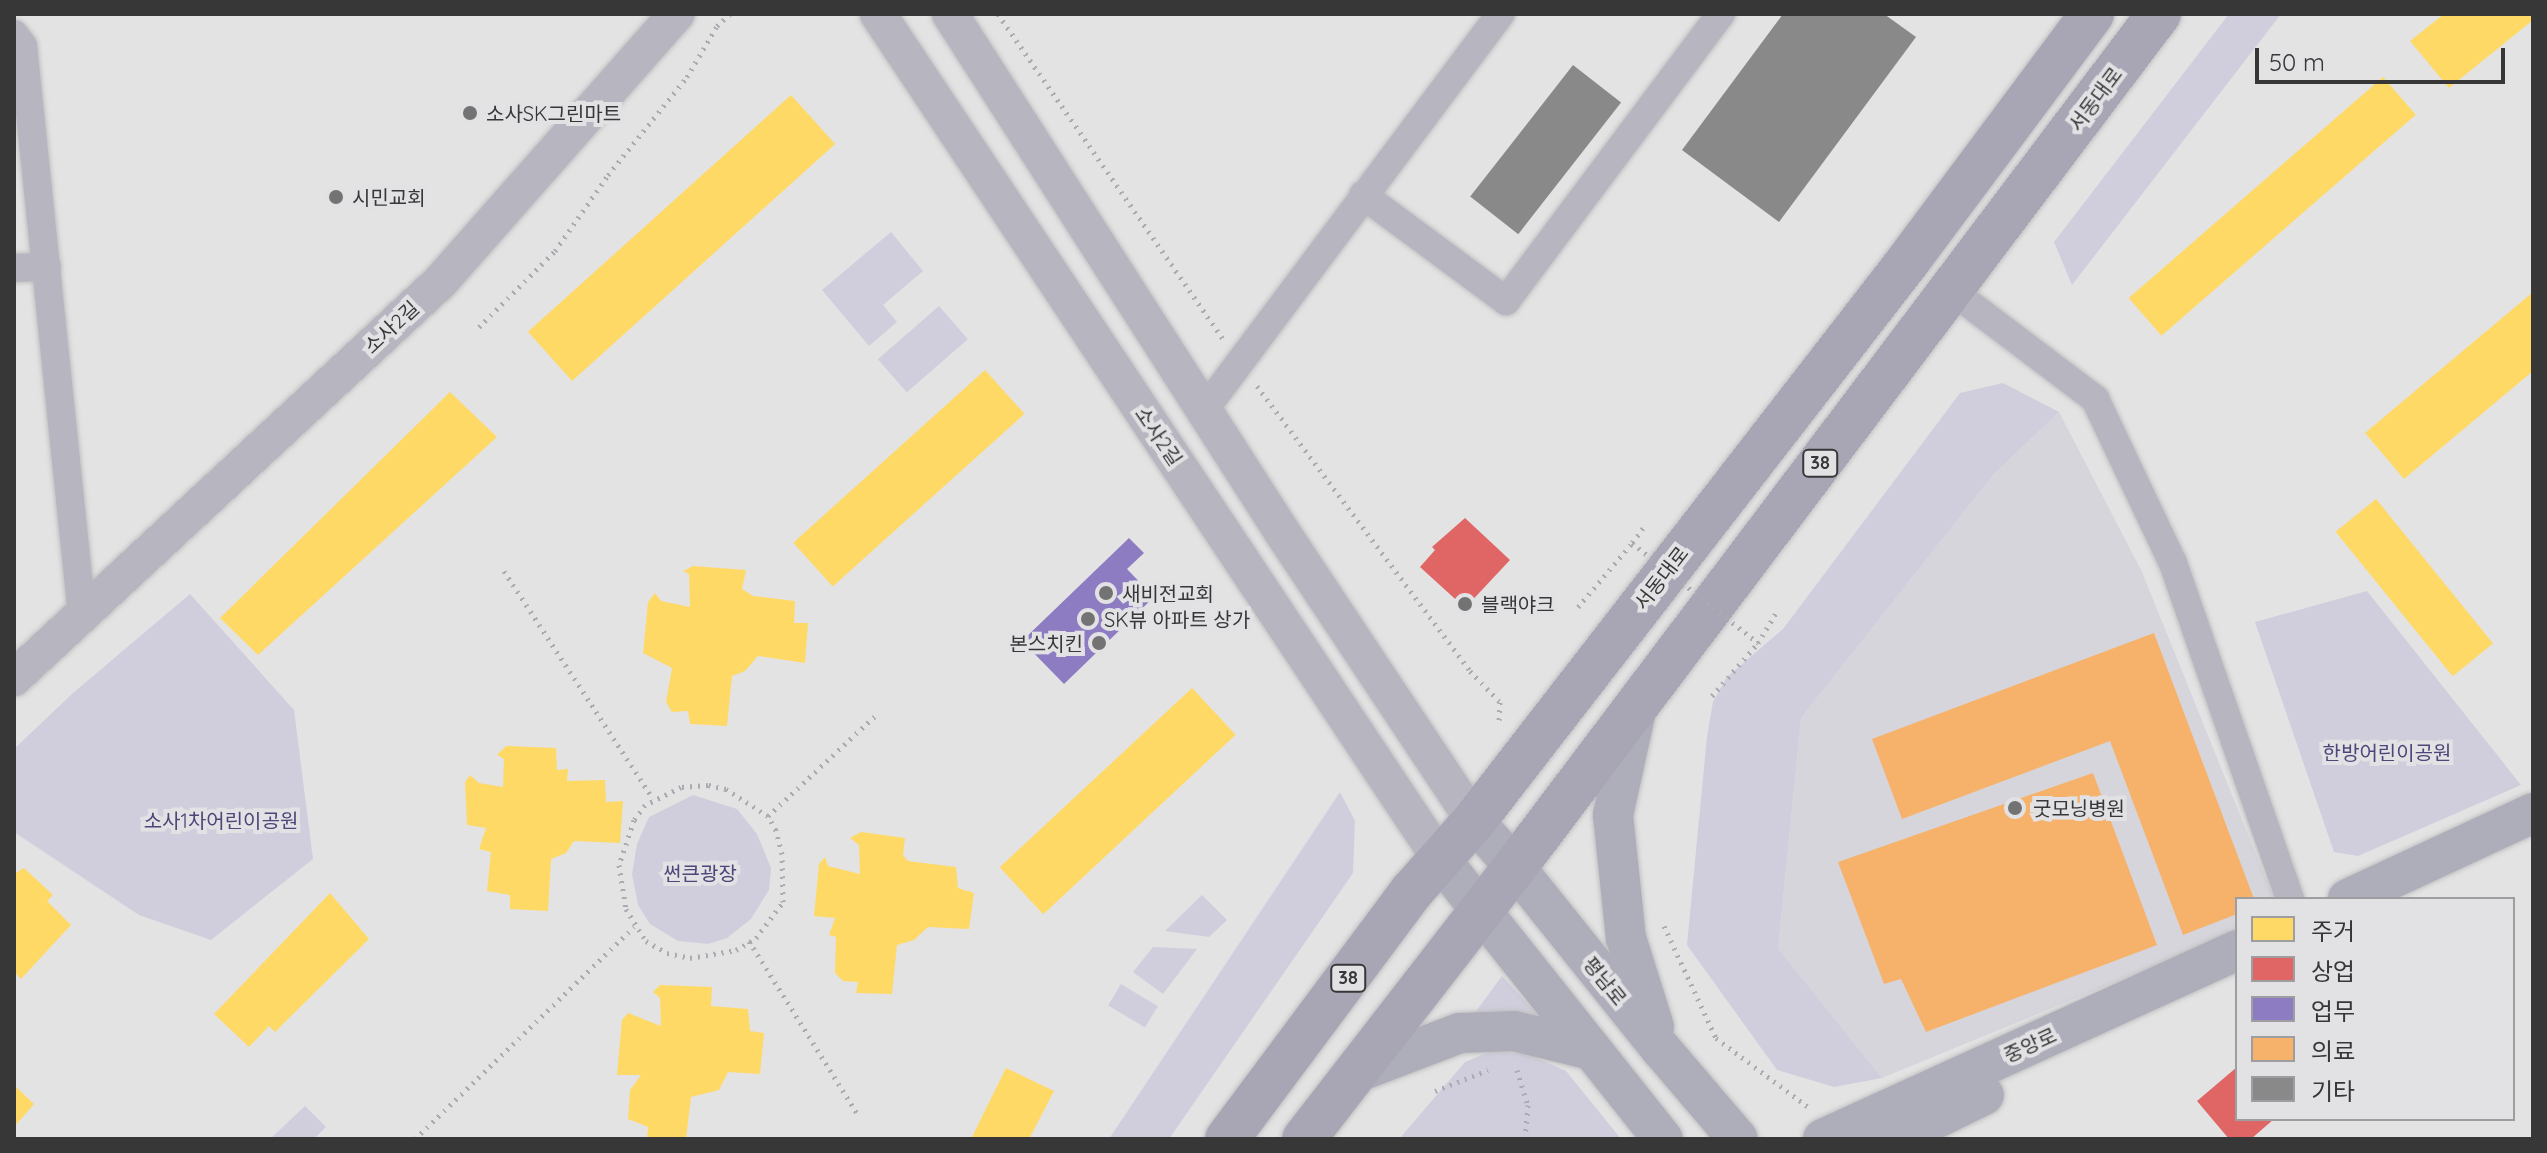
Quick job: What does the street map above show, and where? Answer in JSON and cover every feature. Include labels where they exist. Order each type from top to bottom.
[{"type":"main road","name":"서동대로","points":[[1227,1139],[1412,891],[1474,821],[1908,261],[2092,14]]},
{"type":"main road","name":"서동대로","points":[[1304,1139],[1515,867],[2159,14]]},
{"type":"main road","points":[[1637,706],[1613,815],[1626,938],[1661,1049]]},
{"type":"main road","points":[[2352,897],[2533,813]]},
{"type":"main road","name":"평남로","points":[[1474,821],[1738,1139]]},
{"type":"main road","points":[[2411,897],[2533,839]]},
{"type":"main road","points":[[1440,859],[1663,1139]]},
{"type":"main road","name":"중앙로","points":[[1820,1125],[2235,951]]},
{"type":"main road","name":"중앙로","points":[[1894,1139],[2235,979]]},
{"type":"main road","points":[[1355,1073],[1460,1033],[1514,1031],[1592,1050]]},
{"type":"street","name":"소사2길","points":[[14,678],[441,281],[676,14]]},
{"type":"street","name":"소사2길","points":[[878,14],[1440,859]]},
{"type":"street","points":[[950,14],[1474,821]]},
{"type":"street","points":[[1205,409],[1501,14]]},
{"type":"street","points":[[1363,195],[1506,301],[1721,14]]},
{"type":"street","points":[[17,42],[47,267],[82,615]]},
{"type":"street","points":[[14,268],[47,267]]},
{"type":"street","points":[[1951,290],[2095,399],[2173,563],[2289,897]]},
{"type":"path","points":[[479,327],[555,251],[608,175],[687,77],[717,26],[730,14]]},
{"type":"path","points":[[998,14],[1239,362],[1470,671],[1500,702],[1498,747],[1516,766]]},
{"type":"path","points":[[1578,607],[1643,528]]},
{"type":"path","points":[[1632,543],[1758,643]]},
{"type":"path","points":[[504,571],[653,799]]},
{"type":"path","points":[[1712,696],[1758,643],[1776,613]]},
{"type":"path","points":[[768,816],[878,713]]},
{"type":"path","points":[[708,785],[726,789],[768,816],[776,830],[782,854],[783,902],[771,920],[736,950],[690,958],[656,949],[634,927],[626,909],[619,865],[634,820],[653,799],[681,787],[708,785]]},
{"type":"path","points":[[1661,921],[1716,1038],[1799,1103],[1820,1125]]},
{"type":"path","points":[[415,1139],[634,927]]},
{"type":"path","points":[[749,941],[857,1113]]},
{"type":"path","points":[[1525,1139],[1528,1105],[1514,1060],[1528,1066]]},
{"type":"path","points":[[1435,1091],[1501,1065]]},
{"type":"shaded area","name":"굿모닝병원","points":[[2059,412],[2142,572],[2273,897],[2235,897],[2235,933],[1882,1078],[1778,950],[1801,718],[1993,475]]},
{"type":"green space","points":[[2229,14],[2281,14],[2072,285],[2054,242]]},
{"type":"green space","points":[[891,232],[923,271],[883,305],[897,322],[869,346],[822,290]]},
{"type":"green space","points":[[939,306],[968,339],[907,392],[878,359]]},
{"type":"green space","points":[[2003,383],[2059,412],[1993,475],[1801,718],[1778,949],[1882,1078],[1834,1087],[1777,1070],[1687,945],[1713,702],[1727,677],[1783,629],[1960,393]]},
{"type":"green space","name":"한방어린이공원","points":[[2367,591],[2521,785],[2358,856],[2334,852],[2255,622]]},
{"type":"green space","name":"소사1차어린이공원","points":[[190,594],[294,710],[313,859],[211,940],[139,915],[14,832],[14,749],[73,693]]},
{"type":"green space","points":[[1340,792],[1355,821],[1353,873],[1169,1139],[1109,1139]]},
{"type":"green space","name":"썬큰광장","points":[[693,795],[737,809],[757,834],[771,868],[769,890],[751,919],[727,938],[708,944],[678,941],[650,924],[638,905],[632,874],[637,844],[649,817]]},
{"type":"green space","points":[[1202,895],[1227,920],[1209,937],[1165,931]]},
{"type":"green space","points":[[1153,947],[1197,949],[1163,994],[1133,972]]},
{"type":"green space","points":[[1502,976],[1551,1029],[1460,1033]]},
{"type":"green space","points":[[1121,984],[1158,1006],[1145,1028],[1108,1005]]},
{"type":"green space","points":[[1494,1050],[1525,1053],[1566,1071],[1621,1139],[1399,1139],[1465,1062]]},
{"type":"green space","points":[[305,1106],[326,1127],[314,1139],[270,1139]]},
{"type":"building: 주거","points":[[2444,14],[2533,14],[2533,20],[2449,88],[2410,41]]},
{"type":"building: 주거","points":[[2383,77],[2416,115],[2161,336],[2129,298]]},
{"type":"building: 주거","points":[[791,95],[835,144],[572,381],[528,332]]},
{"type":"building: 주거","points":[[2533,292],[2533,371],[2404,479],[2365,433]]},
{"type":"building: 주거","points":[[985,370],[1024,414],[833,586],[793,543]]},
{"type":"building: 주거","points":[[450,392],[497,437],[258,655],[220,618]]},
{"type":"building: 주거","points":[[2376,499],[2493,644],[2453,676],[2336,532]]},
{"type":"building: 주거","points":[[693,566],[746,570],[742,589],[753,596],[795,601],[794,623],[808,623],[805,663],[758,656],[745,671],[732,676],[727,726],[690,724],[688,711],[672,712],[666,702],[672,668],[643,653],[648,602],[655,593],[661,601],[690,607],[689,574],[683,571]]},
{"type":"building: 주거","points":[[1192,688],[1236,735],[1043,914],[1000,867]]},
{"type":"building: 주거","points":[[506,746],[556,748],[557,770],[568,769],[567,781],[605,780],[606,802],[623,801],[620,843],[574,841],[566,853],[551,859],[548,911],[510,909],[510,895],[487,891],[491,852],[479,849],[486,828],[467,825],[465,782],[470,775],[479,783],[503,787],[504,759],[497,755]]},
{"type":"building: 주거","points":[[861,832],[905,838],[903,855],[908,861],[956,867],[958,888],[974,893],[969,929],[928,927],[914,940],[897,945],[892,994],[856,993],[858,982],[843,981],[835,973],[836,937],[829,935],[835,918],[814,916],[819,864],[825,857],[828,866],[860,874],[859,845],[850,838]]},
{"type":"building: 주거","points":[[24,868],[53,895],[47,901],[71,925],[21,979],[14,972],[14,874]]},
{"type":"building: 주거","points":[[330,893],[369,939],[275,1032],[269,1026],[249,1047],[214,1014]]},
{"type":"building: 주거","points":[[660,985],[712,987],[711,1006],[748,1009],[750,1031],[764,1033],[760,1074],[728,1072],[719,1090],[691,1097],[686,1139],[647,1139],[648,1127],[628,1119],[630,1090],[641,1075],[617,1075],[622,1020],[628,1013],[661,1026],[660,998],[653,992]]},
{"type":"building: 주거","points":[[1006,1068],[1054,1091],[1029,1139],[971,1139]]},
{"type":"building: 주거","points":[[14,1085],[34,1104],[14,1127]]},
{"type":"building: 상업","points":[[1465,518],[1510,560],[1465,608],[1420,567],[1435,550],[1432,547]]},
{"type":"building: 상업","points":[[2235,1069],[2235,1121],[2272,1121],[2251,1139],[2229,1139],[2197,1101]]},
{"type":"building: 업무","name":"SK뷰 아파트 상가","points":[[1129,538],[1144,553],[1127,569],[1154,597],[1064,684],[1022,641]]},
{"type":"building: 의료","points":[[2154,633],[2253,897],[2235,897],[2235,915],[2183,935],[2110,741],[1902,819],[1872,739]]},
{"type":"building: 의료","points":[[2093,773],[2157,945],[1926,1032],[1901,979],[1884,984],[1838,862]]},
{"type":"building: 기타","points":[[1783,14],[1884,14],[1916,37],[1779,222],[1682,150]]},
{"type":"building: 기타","points":[[1573,65],[1621,103],[1518,234],[1470,197]]},
{"type":"place","name":"소사SK그린마트","points":[[470,113]]},
{"type":"place","name":"시민교회","points":[[336,197]]},
{"type":"place","name":"새비전교회","points":[[1106,593]]},
{"type":"place","name":"블랙야크","points":[[1465,604]]},
{"type":"place","name":"SK뷰 아파트 상가","points":[[1088,619]]},
{"type":"place","name":"본스치킨","points":[[1099,643]]},
{"type":"place","name":"굿모닝병원","points":[[2015,808]]}]
